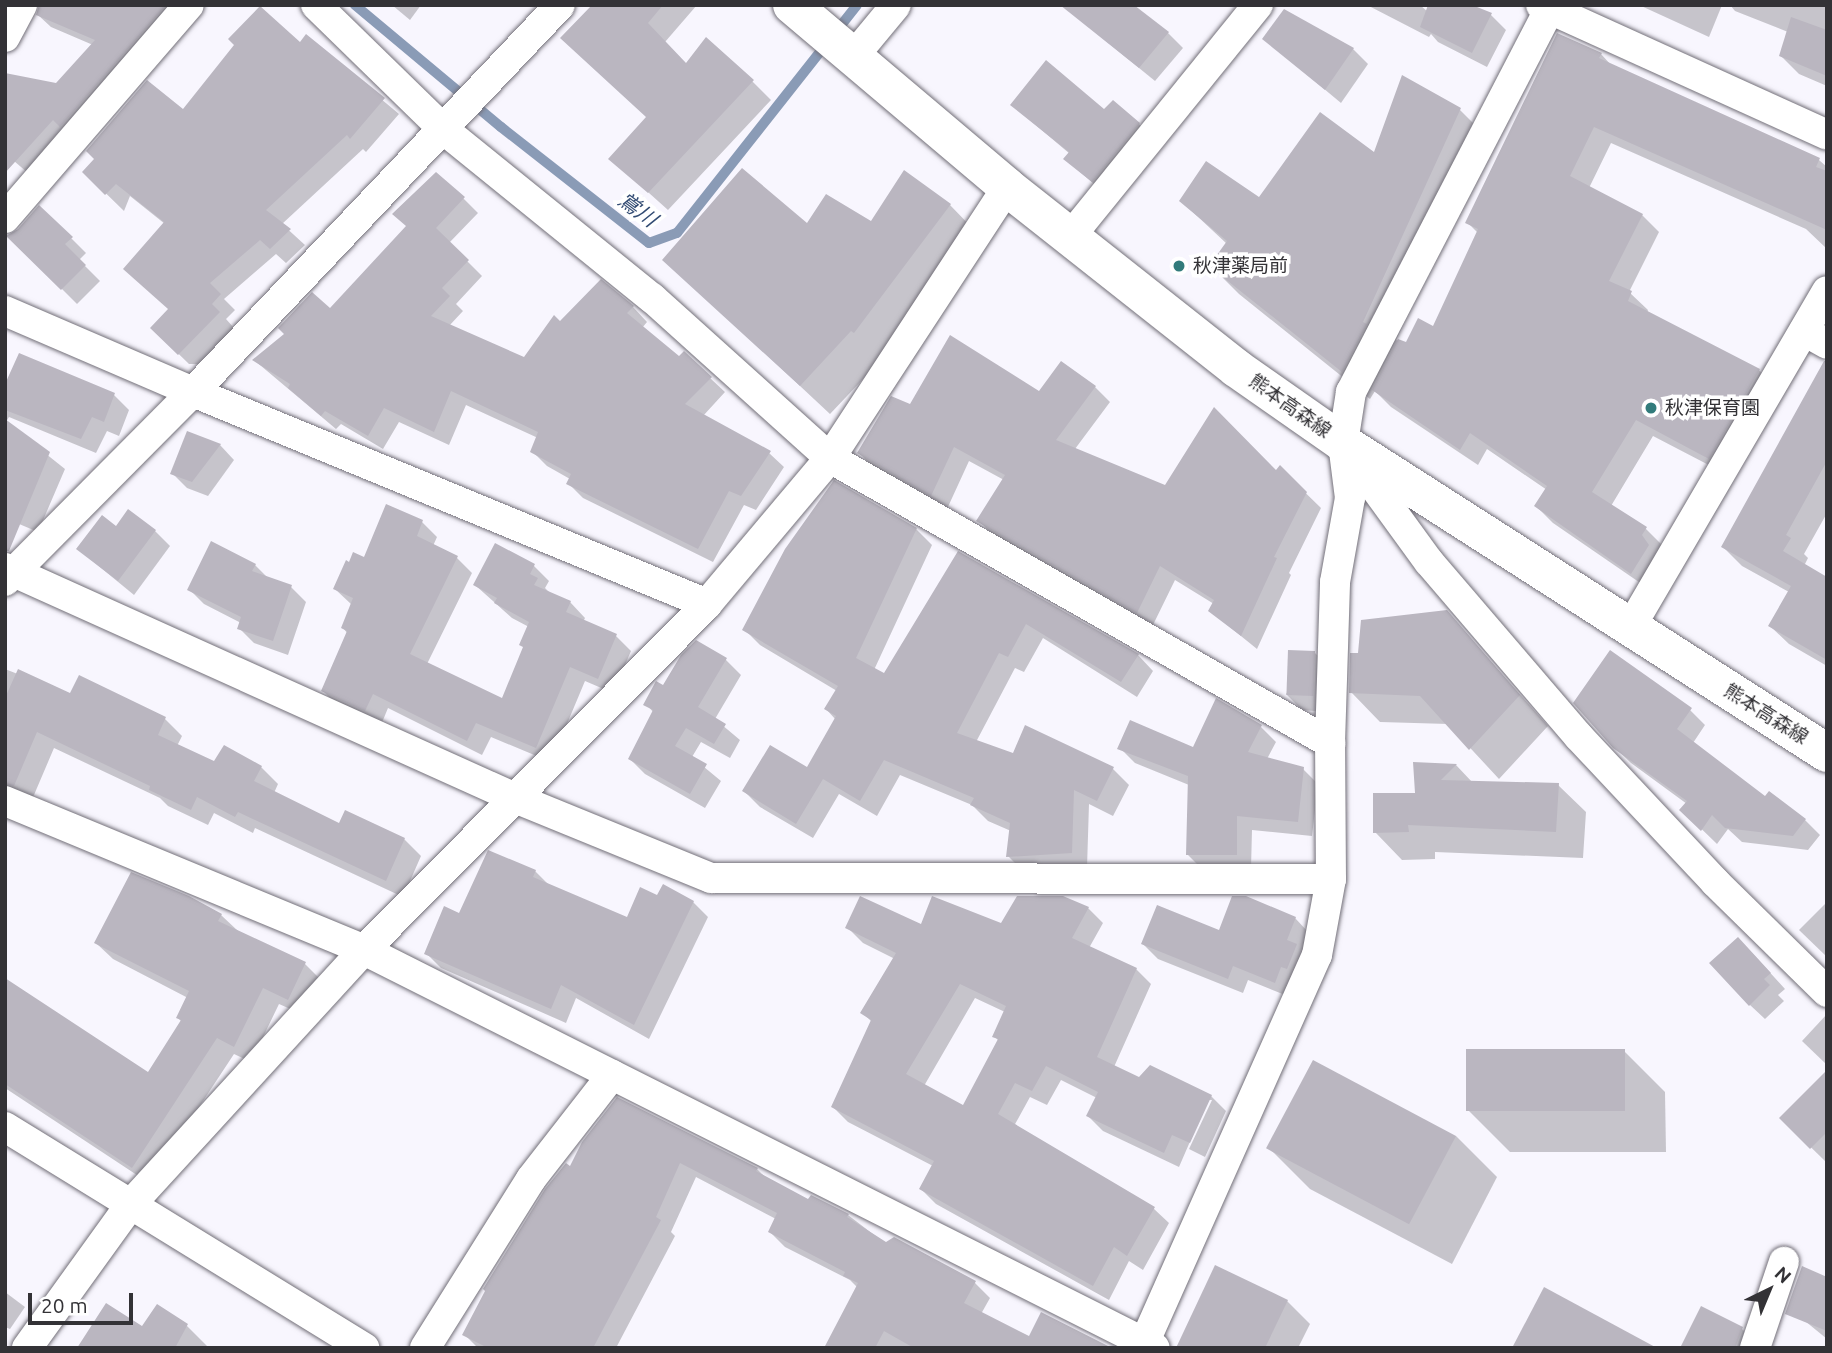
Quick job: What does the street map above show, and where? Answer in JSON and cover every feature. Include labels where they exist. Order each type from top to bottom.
[{"type":"main road","name":"熊本高森線","points":[[792,5],[1007,187],[1236,368],[1343,443],[1827,753]]},
{"type":"street","points":[[5,37],[22,5]]},
{"type":"street","points":[[5,218],[189,5]]},
{"type":"street","points":[[316,5],[443,129],[652,298],[830,458],[1330,743]]},
{"type":"street","points":[[560,5],[193,392],[8,574],[515,798],[711,877],[1331,879]]},
{"type":"street","points":[[853,57],[896,5]]},
{"type":"street","points":[[1070,237],[1258,5]]},
{"type":"street","points":[[5,801],[364,950],[1147,1346],[1317,955],[1331,879],[1330,743],[1336,568],[1350,498],[1343,443],[1351,392],[1548,7],[1827,135]]},
{"type":"street","points":[[27,1348],[131,1204],[364,950],[707,604],[830,458],[1007,187]]},
{"type":"street","points":[[1630,628],[1815,338],[1827,291]]},
{"type":"street","points":[[5,310],[193,392],[707,604]]},
{"type":"street","points":[[1343,443],[1429,562],[1578,737],[1714,882],[1827,992]]},
{"type":"street","points":[[425,1348],[531,1179],[612,1075]]},
{"type":"street","points":[[5,1127],[364,1348]]},
{"type":"street","points":[[1758,1347],[1784,1262]]},
{"type":"building","points":[[39,5],[166,5],[60,127],[53,120],[5,173],[5,73],[56,83],[95,40],[36,15]]},
{"type":"building","points":[[592,5],[663,5],[648,23],[686,63],[706,37],[754,80],[648,193],[608,159],[646,117],[560,38]]},
{"type":"building","points":[[1060,5],[1134,5],[1169,32],[1139,68]]},
{"type":"building","points":[[1428,5],[1472,5],[1492,13],[1472,53],[1420,27]]},
{"type":"building","points":[[260,6],[300,42],[306,34],[385,98],[350,139],[347,135],[266,210],[291,229],[270,249],[260,240],[210,283],[221,294],[212,304],[220,312],[178,355],[150,328],[168,309],[123,269],[164,222],[116,184],[105,195],[82,172],[94,159],[86,151],[147,80],[183,109],[234,45],[228,39]]},
{"type":"building","points":[[1284,9],[1354,48],[1325,90],[1262,39]]},
{"type":"building","points":[[1791,17],[1827,30],[1827,76],[1779,56]]},
{"type":"building","points":[[1557,33],[1602,53],[1599,58],[1820,158],[1816,167],[1827,171],[1827,230],[1594,127],[1570,176],[1643,214],[1609,281],[1632,291],[1628,301],[1760,369],[1709,459],[1636,420],[1592,492],[1647,527],[1642,535],[1649,545],[1631,574],[1534,506],[1547,486],[1470,433],[1460,450],[1372,390],[1398,339],[1406,342],[1418,318],[1433,326],[1478,229],[1465,223]]},
{"type":"building","points":[[1046,60],[1104,109],[1113,100],[1140,123],[1092,182],[1063,159],[1069,152],[1010,105]]},
{"type":"building","points":[[1402,75],[1461,108],[1363,322],[1367,324],[1342,372],[1209,266],[1227,241],[1179,201],[1206,161],[1259,197],[1320,112],[1374,152]]},
{"type":"building","points":[[742,168],[807,223],[826,194],[871,221],[904,170],[951,204],[854,333],[851,331],[800,386],[662,260]]},
{"type":"building","points":[[436,172],[465,197],[436,228],[469,260],[442,288],[450,296],[431,316],[524,357],[554,315],[560,321],[601,279],[634,306],[627,313],[679,356],[684,351],[712,377],[685,404],[771,451],[741,496],[729,491],[698,549],[566,484],[571,474],[530,452],[538,432],[451,391],[434,432],[384,408],[368,436],[325,411],[321,416],[288,388],[290,384],[252,360],[284,334],[278,328],[312,292],[330,308],[406,226],[392,214]]},
{"type":"building","points":[[39,205],[73,237],[65,244],[86,265],[61,290],[6,236],[18,229]]},
{"type":"building","points":[[950,335],[1039,391],[1061,361],[1096,386],[1056,440],[1165,485],[1214,407],[1276,470],[1280,465],[1307,492],[1274,557],[1277,558],[1241,636],[1208,611],[1214,600],[1160,566],[1137,613],[976,521],[1005,475],[954,447],[931,496],[857,453],[891,396],[910,404]]},
{"type":"building","points":[[19,353],[115,393],[104,422],[92,417],[81,439],[5,410],[5,384]]},
{"type":"building","points":[[1824,361],[1827,361],[1827,461],[1786,535],[1791,538],[1783,551],[1827,577],[1827,660],[1768,626],[1791,586],[1721,547]]},
{"type":"building","points":[[5,419],[50,452],[9,551],[5,551]]},
{"type":"building","points":[[187,431],[221,444],[192,482],[170,474]]},
{"type":"building","points":[[834,480],[917,528],[856,658],[884,673],[958,551],[1139,654],[1121,682],[1026,624],[1008,657],[999,653],[957,733],[1013,753],[1025,725],[1114,767],[1097,801],[1074,790],[1072,853],[1006,857],[1010,823],[970,805],[974,798],[884,760],[860,801],[823,779],[796,824],[742,791],[770,745],[807,767],[836,716],[824,709],[838,686],[742,630],[785,549]]},
{"type":"building","points":[[386,504],[423,520],[417,536],[458,556],[410,654],[502,698],[523,647],[519,645],[529,622],[494,603],[497,598],[473,585],[495,543],[535,564],[530,574],[538,578],[534,585],[571,601],[566,612],[617,634],[598,679],[570,667],[536,748],[476,723],[467,741],[373,694],[365,711],[321,691],[347,631],[341,628],[353,598],[333,589],[346,560],[349,562],[353,552],[364,557]]},
{"type":"building","points":[[128,509],[156,530],[118,581],[76,549],[102,515],[116,526]]},
{"type":"building","points":[[211,541],[256,564],[252,571],[292,585],[273,641],[237,629],[241,617],[187,590]]},
{"type":"building","points":[[1447,610],[1520,695],[1469,750],[1420,696],[1349,693],[1350,653],[1358,653],[1361,620]]},
{"type":"building","points":[[696,640],[727,658],[698,707],[726,724],[714,744],[686,728],[675,746],[707,764],[690,794],[628,759],[653,710],[643,705],[656,681],[663,685],[681,655]]},
{"type":"building","points":[[1288,650],[1315,651],[1313,696],[1286,695]]},
{"type":"building","points":[[1610,650],[1692,708],[1677,729],[1765,796],[1769,791],[1806,819],[1793,836],[1725,828],[1712,815],[1701,831],[1679,810],[1687,801],[1613,748],[1573,703]]},
{"type":"building","points":[[18,669],[70,693],[79,675],[166,717],[158,735],[214,761],[224,745],[262,766],[254,781],[339,823],[345,810],[405,838],[386,881],[238,812],[235,817],[197,797],[191,810],[149,790],[150,786],[37,732],[14,786],[5,784],[5,698]]},
{"type":"building","points":[[1216,698],[1262,725],[1248,752],[1304,767],[1298,822],[1237,816],[1237,855],[1186,855],[1188,776],[1117,749],[1130,720],[1193,747]]},
{"type":"building","points":[[1413,762],[1457,764],[1441,780],[1559,783],[1556,832],[1408,825],[1409,832],[1373,833],[1373,793],[1415,793]]},
{"type":"building","points":[[488,850],[536,870],[533,877],[627,917],[640,887],[657,895],[663,884],[694,901],[634,1025],[561,985],[551,1009],[424,954],[444,906],[459,913]]},
{"type":"building","points":[[131,872],[189,896],[222,914],[218,921],[306,962],[288,1000],[263,988],[234,1047],[217,1038],[132,1168],[5,1084],[5,978],[148,1072],[181,1020],[176,1018],[189,991],[94,943]]},
{"type":"building","points":[[860,896],[921,924],[932,896],[1001,923],[1017,896],[1063,896],[1089,907],[1072,938],[1137,968],[1097,1057],[1139,1077],[1150,1065],[1212,1095],[1190,1143],[1172,1135],[1164,1153],[1086,1116],[1098,1092],[1046,1066],[1032,1091],[1015,1083],[998,1114],[1155,1207],[1127,1256],[1114,1247],[1093,1286],[919,1189],[934,1161],[831,1107],[871,1020],[860,1013],[896,953],[845,928]],"holes":[[[960,984],[1006,1006],[992,1037],[998,1039],[963,1105],[906,1074]]]},
{"type":"building","points":[[1232,896],[1246,896],[1296,917],[1287,940],[1297,944],[1287,969],[1281,967],[1275,983],[1233,966],[1228,979],[1141,944],[1157,905],[1219,930]]},
{"type":"building","points":[[1738,937],[1771,973],[1764,979],[1770,985],[1749,1006],[1709,963]]},
{"type":"building","points":[[1466,1049],[1625,1049],[1625,1111],[1466,1111]]},
{"type":"building","points":[[1313,1060],[1456,1136],[1409,1224],[1266,1148]]},
{"type":"building","points":[[1827,1070],[1827,1132],[1810,1149],[1779,1118]]},
{"type":"building","points":[[617,1097],[758,1168],[756,1171],[808,1199],[811,1195],[849,1214],[847,1217],[886,1242],[894,1237],[976,1281],[964,1303],[1029,1336],[1041,1312],[1112,1348],[914,1348],[884,1331],[875,1348],[824,1348],[858,1283],[843,1276],[845,1272],[768,1232],[777,1213],[680,1163],[656,1217],[661,1220],[593,1348],[488,1348],[462,1335],[485,1291],[483,1289],[545,1189],[566,1163],[570,1166],[582,1142]]},
{"type":"building","points":[[1215,1265],[1288,1300],[1265,1348],[1176,1348]]},
{"type":"building","points":[[1802,1266],[1827,1277],[1827,1331],[1785,1314]]},
{"type":"building","points":[[1544,1287],[1657,1348],[1512,1348]]},
{"type":"building","points":[[106,1303],[142,1326],[157,1304],[188,1324],[175,1348],[77,1348]]},
{"type":"building","points":[[1701,1306],[1743,1327],[1735,1348],[1680,1348]]},
{"type":"waterway","name":"鴬川","points":[[355,5],[501,127],[649,243],[677,233],[857,5]]},
{"type":"place","name":"秋津薬局前","points":[[1179,266]]},
{"type":"place","name":"秋津保育園","points":[[1651,408]]}]
